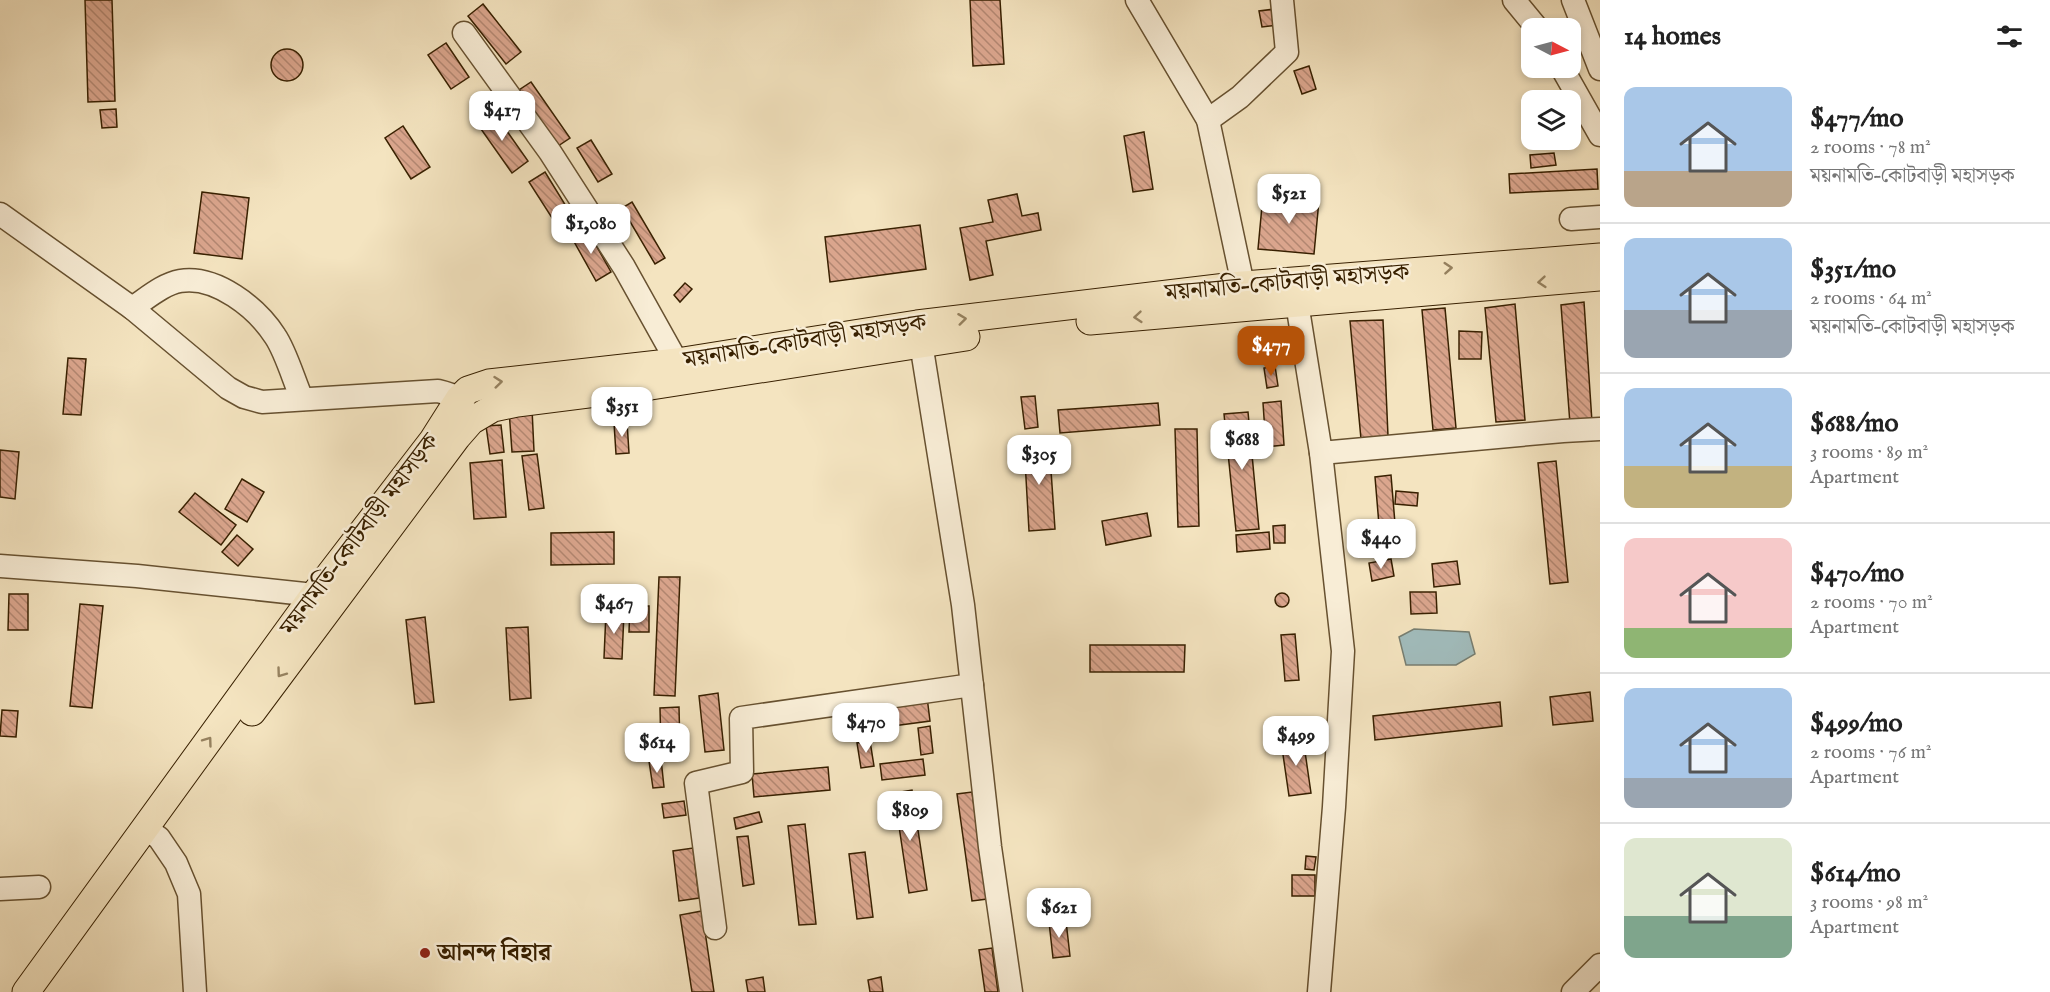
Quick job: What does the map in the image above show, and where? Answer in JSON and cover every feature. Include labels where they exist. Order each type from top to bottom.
[{"type":"main road","name":"ময়নামতি–কোটবাড়ী মহাসড়ক","points":[[26,992],[152,833],[321,603],[433,440],[465,410],[468,390],[489,383],[677,362],[917,324],[1244,296],[1600,257]]},
{"type":"main road","name":"ময়নামতি–কোটবাড়ী মহাসড়ক","points":[[465,410],[651,386],[921,343],[1071,323],[1244,296],[1297,303],[1600,277]]},
{"type":"main road","name":"ময়নামতি–কোটবাড়ী মহাসড়ক","points":[[45,992],[152,833]]},
{"type":"street","points":[[1137,0],[1208,120],[1244,296]]},
{"type":"street","points":[[1208,120],[1240,97],[1287,52],[1282,0]]},
{"type":"street","points":[[1514,0],[1529,18]]},
{"type":"street","points":[[1574,0],[1600,69]]},
{"type":"street","points":[[464,33],[550,152],[624,267],[677,362]]},
{"type":"street","points":[[1568,78],[1600,135]]},
{"type":"street","points":[[0,214],[132,308],[228,388],[244,397],[262,402],[438,391],[451,394],[465,410]]},
{"type":"street","points":[[1571,219],[1600,217]]},
{"type":"street","points":[[132,308],[166,286],[180,281],[195,281],[219,287],[239,298],[257,314],[276,337],[302,399]]},
{"type":"street","points":[[1297,303],[1321,453],[1343,651],[1334,807],[1319,992]]},
{"type":"street","points":[[921,343],[963,605],[990,847],[1011,992]]},
{"type":"street","points":[[1321,453],[1600,429]]},
{"type":"street","points":[[0,566],[137,576],[321,603]]},
{"type":"street","points":[[715,928],[696,783],[742,772],[741,718],[972,685]]},
{"type":"street","points":[[152,833],[176,863],[189,894],[195,992]]},
{"type":"street","points":[[0,888],[39,887]]},
{"type":"street","points":[[1573,992],[1600,965]]},
{"type":"water","points":[[1414,629],[1469,632],[1475,654],[1456,665],[1406,665],[1399,637]]},
{"type":"building","points":[[85,0],[112,0],[115,101],[88,102]]},
{"type":"building","points":[[970,0],[1000,0],[1004,64],[973,66]]},
{"type":"building","points":[[483,4],[521,52],[506,64],[468,16]]},
{"type":"building","points":[[1275,9],[1278,25],[1262,27],[1259,11]]},
{"type":"building","points":[[446,43],[469,77],[451,89],[428,55]]},
{"type":"building","points":[[287,49],[298,54],[303,65],[298,76],[287,81],[276,76],[271,65],[276,54]]},
{"type":"building","points":[[1309,66],[1316,89],[1302,94],[1294,71]]},
{"type":"building","points":[[531,82],[570,138],[558,146],[519,90]]},
{"type":"building","points":[[116,109],[117,127],[102,128],[100,110]]},
{"type":"building","points":[[492,110],[528,161],[512,173],[476,122]]},
{"type":"building","points":[[403,126],[430,167],[411,179],[385,138]]},
{"type":"building","points":[[1144,132],[1153,189],[1133,192],[1124,136]]},
{"type":"building","points":[[591,140],[612,174],[598,182],[577,148]]},
{"type":"building","points":[[1554,153],[1556,165],[1531,168],[1530,155]]},
{"type":"building","points":[[1597,169],[1598,189],[1510,193],[1509,174]]},
{"type":"building","points":[[545,172],[569,211],[554,221],[529,182]]},
{"type":"building","points":[[202,192],[249,198],[242,259],[194,253]]},
{"type":"building","points":[[1017,194],[1022,216],[1038,213],[1041,230],[986,241],[993,275],[970,280],[960,228],[993,222],[988,200]]},
{"type":"building","points":[[1263,195],[1319,200],[1314,254],[1258,249]]},
{"type":"building","points":[[632,202],[665,258],[655,264],[622,208]]},
{"type":"building","points":[[920,225],[926,269],[830,282],[825,237]]},
{"type":"building","points":[[587,229],[611,272],[596,281],[572,238]]},
{"type":"building","points":[[685,283],[692,289],[680,302],[674,295]]},
{"type":"building","points":[[1584,302],[1592,422],[1570,424],[1561,305]]},
{"type":"building","points":[[1515,304],[1525,420],[1496,422],[1485,308]]},
{"type":"building","points":[[1445,308],[1456,428],[1433,430],[1422,310]]},
{"type":"building","points":[[1383,320],[1388,436],[1361,439],[1350,321]]},
{"type":"building","points":[[1459,331],[1482,332],[1481,359],[1459,359]]},
{"type":"building","points":[[68,358],[86,359],[81,415],[63,414]]},
{"type":"building","points":[[1275,366],[1278,386],[1267,388],[1264,368]]},
{"type":"building","points":[[1035,396],[1038,427],[1025,429],[1021,397]]},
{"type":"building","points":[[612,399],[630,400],[629,419],[611,417]]},
{"type":"building","points":[[1281,401],[1284,445],[1266,447],[1263,403]]},
{"type":"building","points":[[1158,403],[1160,425],[1060,433],[1058,410]]},
{"type":"building","points":[[532,409],[534,451],[512,452],[509,410]]},
{"type":"building","points":[[1248,412],[1259,529],[1236,531],[1224,414]]},
{"type":"building","points":[[627,422],[629,453],[616,454],[614,423]]},
{"type":"building","points":[[501,425],[504,452],[490,454],[486,426]]},
{"type":"building","points":[[1175,429],[1197,429],[1199,526],[1178,527]]},
{"type":"building","points":[[1049,441],[1055,529],[1029,531],[1024,443]]},
{"type":"building","points":[[0,450],[19,452],[15,499],[0,497]]},
{"type":"building","points":[[537,454],[544,508],[529,510],[522,456]]},
{"type":"building","points":[[502,460],[506,517],[474,519],[470,463]]},
{"type":"building","points":[[1556,461],[1568,582],[1550,584],[1538,463]]},
{"type":"building","points":[[1391,475],[1397,548],[1381,549],[1375,477]]},
{"type":"building","points":[[242,479],[264,492],[247,522],[225,509]]},
{"type":"building","points":[[1396,491],[1418,493],[1417,506],[1395,504]]},
{"type":"building","points":[[195,493],[236,525],[221,545],[179,512]]},
{"type":"building","points":[[1147,513],[1151,536],[1106,545],[1102,521]]},
{"type":"building","points":[[1285,525],[1285,543],[1274,543],[1273,526]]},
{"type":"building","points":[[614,532],[614,564],[551,565],[551,533]]},
{"type":"building","points":[[1269,532],[1270,549],[1237,552],[1236,535]]},
{"type":"building","points":[[237,535],[253,549],[238,566],[222,552]]},
{"type":"building","points":[[1391,559],[1394,576],[1372,581],[1369,563]]},
{"type":"building","points":[[1457,561],[1460,584],[1434,587],[1432,564]]},
{"type":"building","points":[[659,577],[680,577],[675,696],[654,695]]},
{"type":"building","points":[[1410,592],[1436,592],[1437,613],[1411,614]]},
{"type":"building","points":[[1279,593],[1285,593],[1289,600],[1285,607],[1279,607],[1275,603],[1275,597]]},
{"type":"building","points":[[9,594],[28,594],[28,630],[8,630]]},
{"type":"building","points":[[80,604],[103,606],[92,708],[70,706]]},
{"type":"building","points":[[630,606],[649,606],[649,632],[629,632]]},
{"type":"building","points":[[606,612],[624,612],[622,659],[604,658]]},
{"type":"building","points":[[425,617],[434,702],[415,704],[406,620]]},
{"type":"building","points":[[528,627],[531,698],[510,700],[506,628]]},
{"type":"building","points":[[1295,634],[1299,680],[1285,681],[1281,635]]},
{"type":"building","points":[[1090,645],[1185,645],[1184,672],[1090,672]]},
{"type":"building","points":[[1590,692],[1593,721],[1553,725],[1550,697]]},
{"type":"building","points":[[718,693],[724,750],[705,752],[699,696]]},
{"type":"building","points":[[927,697],[930,721],[863,730],[860,706]]},
{"type":"building","points":[[1500,702],[1502,726],[1375,740],[1373,716]]},
{"type":"building","points":[[679,707],[680,750],[661,751],[660,708]]},
{"type":"building","points":[[2,710],[18,711],[16,737],[0,736]]},
{"type":"building","points":[[930,726],[933,753],[921,755],[918,728]]},
{"type":"building","points":[[1303,738],[1311,793],[1289,796],[1281,741]]},
{"type":"building","points":[[870,741],[874,766],[861,768],[857,743]]},
{"type":"building","points":[[661,759],[664,787],[653,788],[649,761]]},
{"type":"building","points":[[923,759],[925,775],[882,780],[880,764]]},
{"type":"building","points":[[828,767],[830,790],[754,797],[752,774]]},
{"type":"building","points":[[912,790],[927,890],[909,893],[894,793]]},
{"type":"building","points":[[972,792],[987,899],[972,901],[957,794]]},
{"type":"building","points":[[684,801],[686,815],[664,818],[662,804]]},
{"type":"building","points":[[759,812],[762,822],[736,829],[734,818]]},
{"type":"building","points":[[805,824],[816,924],[799,925],[788,826]]},
{"type":"building","points":[[748,836],[754,884],[743,886],[737,837]]},
{"type":"building","points":[[693,848],[699,898],[679,901],[673,851]]},
{"type":"building","points":[[865,852],[873,917],[857,919],[849,854]]},
{"type":"building","points":[[1306,856],[1316,857],[1314,870],[1305,869]]},
{"type":"building","points":[[1292,875],[1315,875],[1315,896],[1292,896]]},
{"type":"building","points":[[702,911],[714,992],[692,992],[680,915]]},
{"type":"building","points":[[1066,921],[1070,956],[1053,958],[1049,922]]},
{"type":"building","points":[[992,948],[998,992],[985,992],[979,950]]},
{"type":"building","points":[[763,977],[765,992],[748,992],[746,980]]},
{"type":"building","points":[[881,977],[883,992],[870,992],[868,980]]},
{"type":"place","name":"আনন্দ বিহার","points":[[425,953]]}]
